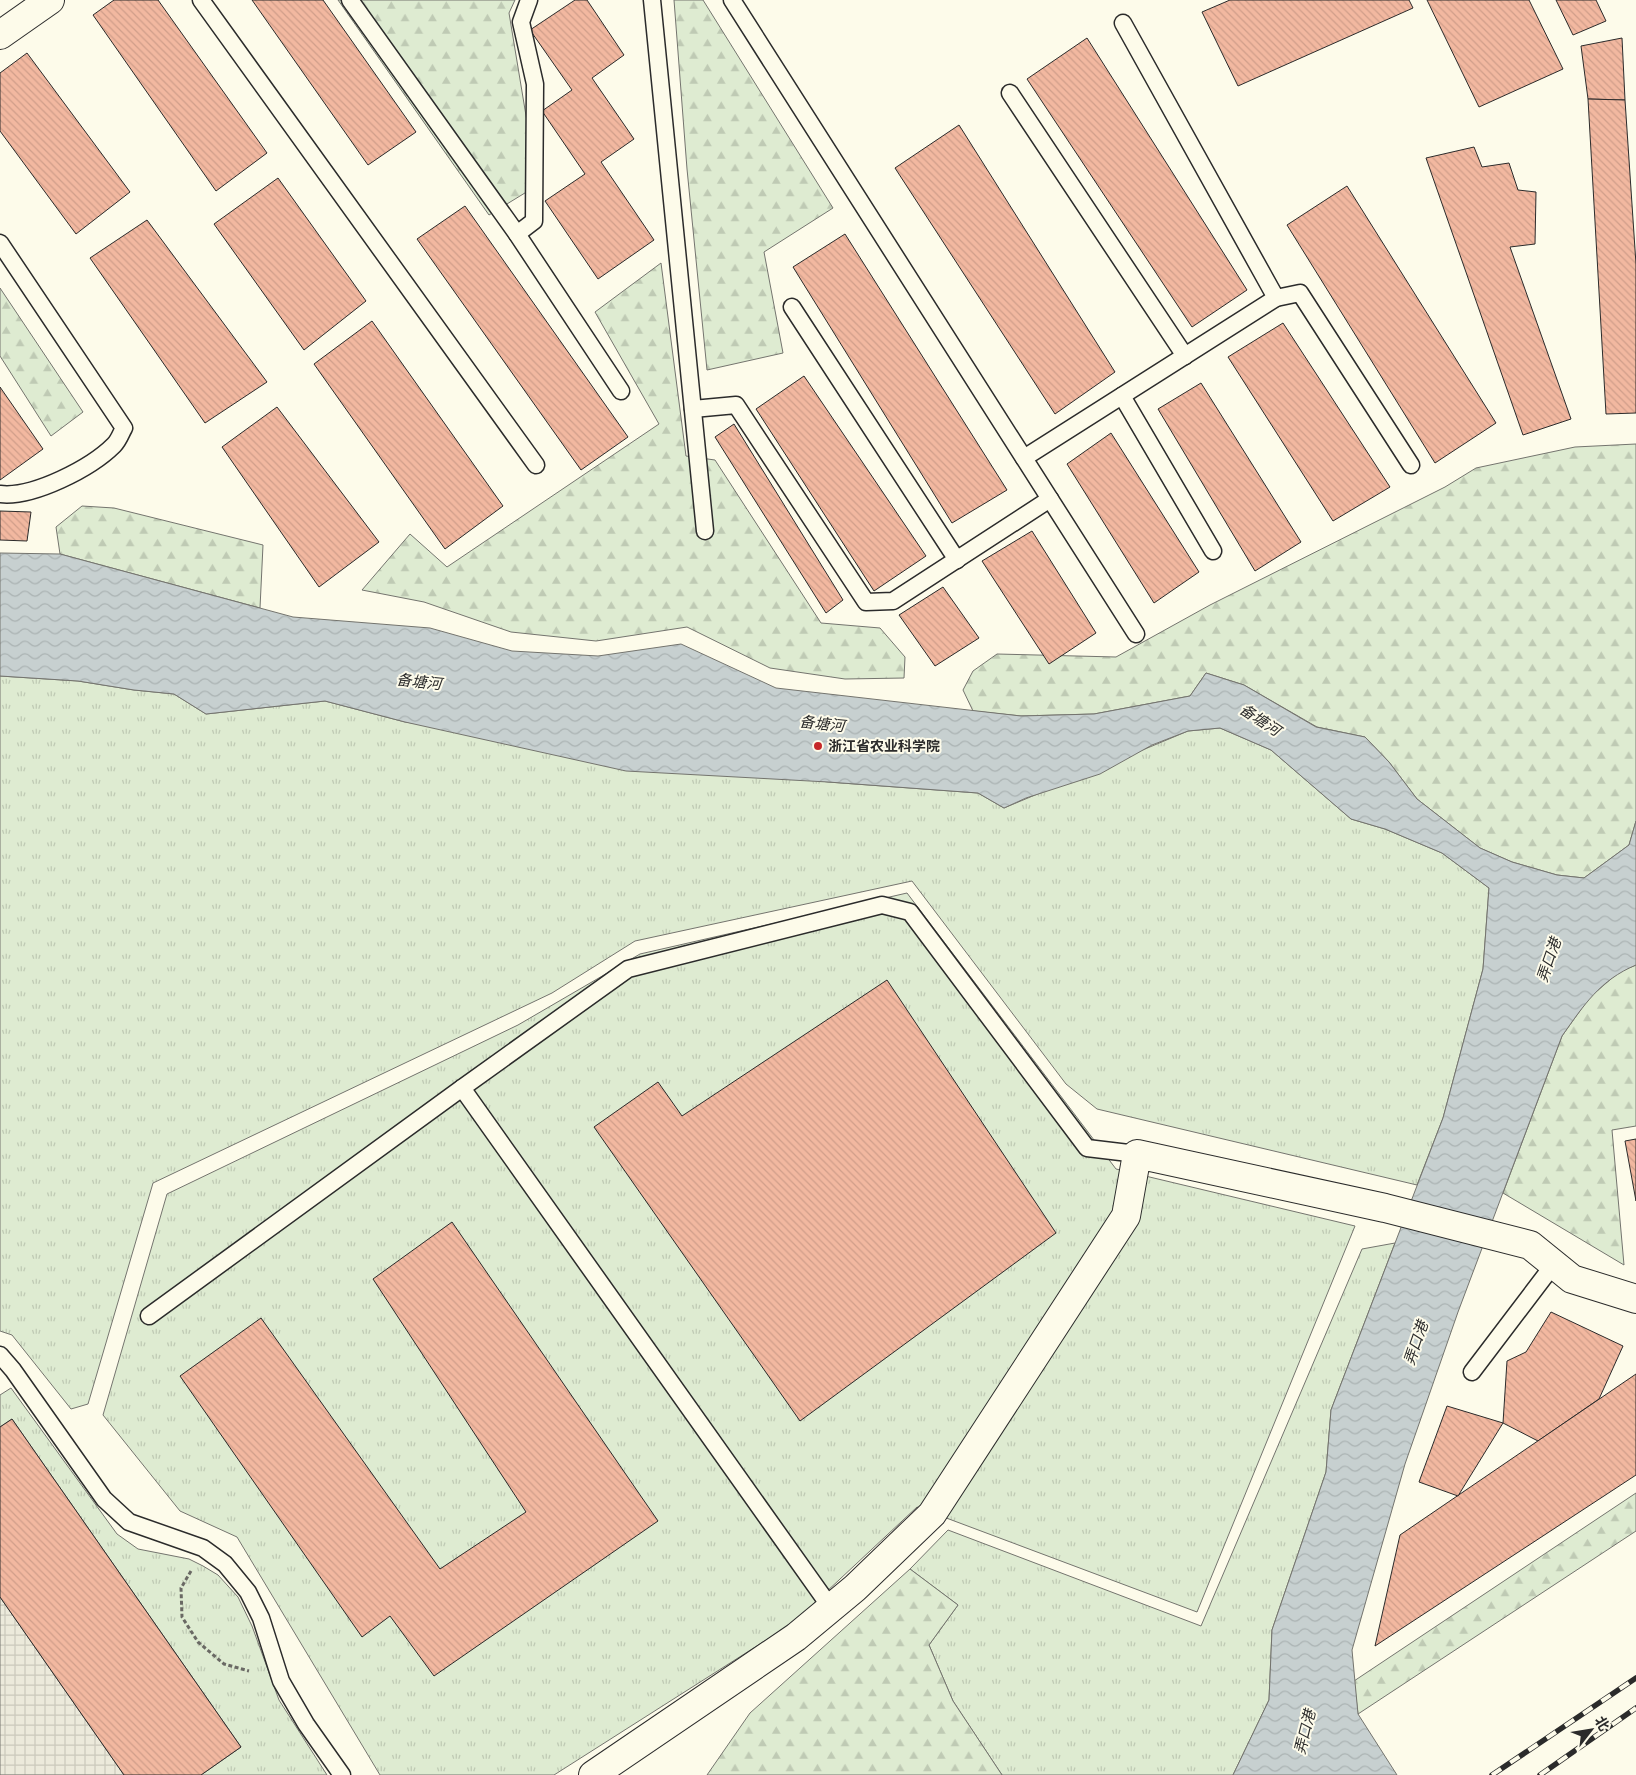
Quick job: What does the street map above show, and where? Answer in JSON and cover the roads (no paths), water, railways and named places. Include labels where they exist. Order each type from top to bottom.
[{"type":"street","points":[[0,34],[50,0]]},
{"type":"street","points":[[593,1775],[796,1637],[856,1588],[932,1514],[1126,1216],[1137,1154],[1385,1208],[1530,1244],[1572,1279],[1636,1299]]},
{"type":"lane","points":[[201,0],[536,465]]},
{"type":"lane","points":[[350,0],[517,234],[621,391]]},
{"type":"lane","points":[[517,234],[534,221],[535,84],[521,22],[529,0]]},
{"type":"lane","points":[[652,0],[705,531]]},
{"type":"lane","points":[[732,0],[1136,634]]},
{"type":"lane","points":[[1123,24],[1276,298]]},
{"type":"lane","points":[[1010,94],[1185,356]]},
{"type":"lane","points":[[0,243],[124,428],[116,444],[83,468],[40,489],[9,495],[0,494]]},
{"type":"lane","points":[[1024,458],[1276,298],[1300,293],[1411,465]]},
{"type":"lane","points":[[792,307],[957,560]]},
{"type":"lane","points":[[1122,396],[1213,551]]},
{"type":"lane","points":[[692,409],[736,405],[866,602],[893,601],[1050,499]]},
{"type":"lane","points":[[149,1316],[628,969],[882,905],[910,912],[1087,1148],[1137,1154]]},
{"type":"lane","points":[[462,1088],[831,1608]]},
{"type":"lane","points":[[1472,1372],[1554,1264]]},
{"type":"lane","points":[[0,1355],[13,1370],[104,1499],[129,1522],[203,1548],[225,1564],[248,1592],[261,1618],[281,1681],[306,1724],[342,1775]]},
{"type":"water","points":[[0,553],[60,554],[293,617],[430,628],[512,651],[598,656],[681,644],[776,688],[1021,716],[1094,714],[1190,696],[1206,673],[1244,685],[1316,727],[1365,737],[1389,762],[1417,799],[1480,848],[1512,862],[1557,875],[1584,878],[1629,845],[1636,821],[1636,965],[1612,978],[1594,994],[1562,1036],[1458,1312],[1405,1464],[1352,1650],[1358,1714],[1397,1775],[1233,1775],[1269,1700],[1272,1630],[1326,1472],[1331,1410],[1443,1118],[1483,969],[1489,888],[1442,853],[1385,829],[1351,819],[1271,750],[1220,728],[1188,731],[1152,745],[1100,774],[1026,798],[1004,808],[978,793],[828,782],[626,771],[405,722],[325,701],[206,714],[174,694],[78,681],[0,676]]},
{"type":"railway","points":[[1492,1775],[1636,1678]]},
{"type":"railway","points":[[1540,1775],[1636,1708]]},
{"type":"place","name":"浙江省农业科学院","points":[[818,746]]},
{"type":"water label","name":"备塘河","points":[[419,682]]},
{"type":"water label","name":"备塘河","points":[[1260,720]]},
{"type":"water label","name":"备塘河","points":[[822,724]]},
{"type":"water label","name":"弄口港","points":[[1549,960]]},
{"type":"water label","name":"弄口港","points":[[1416,1343]]},
{"type":"water label","name":"弄口港","points":[[1305,1732]]}]
